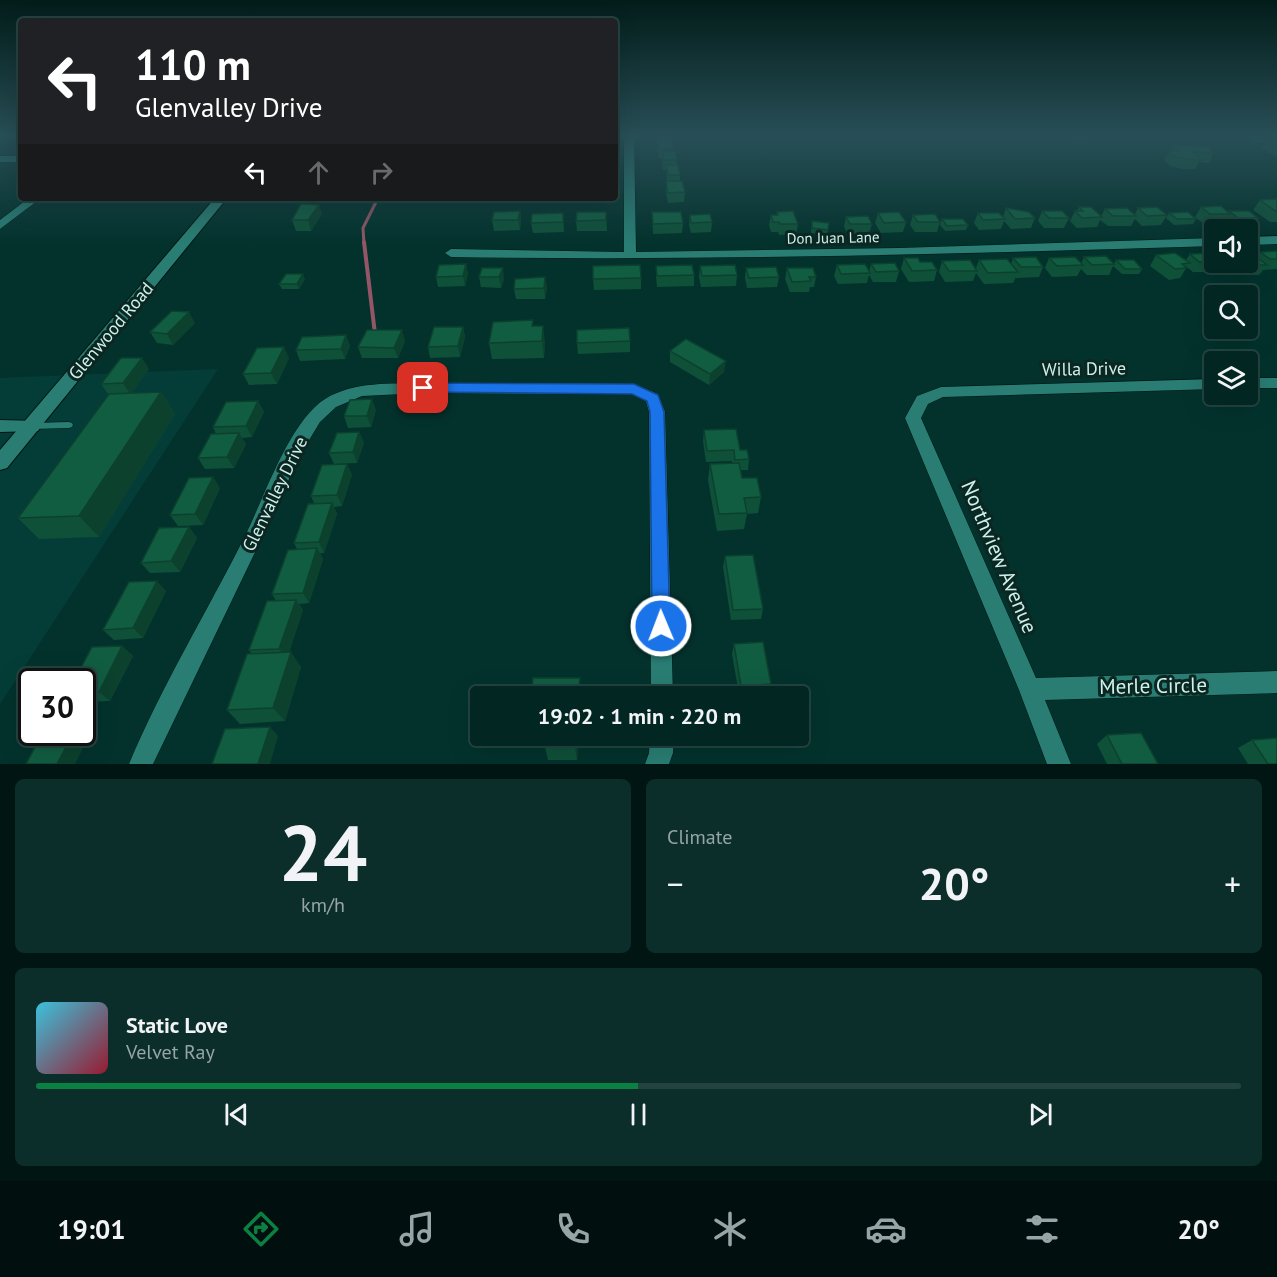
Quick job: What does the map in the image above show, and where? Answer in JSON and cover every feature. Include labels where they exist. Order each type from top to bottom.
[{"type":"main road","name":"Glenwood Road","points":[[0,462],[219,201]]},
{"type":"main road","points":[[0,426],[32,426]]},
{"type":"street","points":[[629,172],[630,256]]},
{"type":"street","points":[[0,226],[32,201]]},
{"type":"street","points":[[1258,241],[1277,240]]},
{"type":"street","name":"Don Juan Lane","points":[[451,253],[630,256],[888,252],[1204,242]]},
{"type":"street","points":[[1258,383],[1277,383]]},
{"type":"street","name":"Willa Drive","points":[[953,392],[1204,384]]},
{"type":"street","name":"Glenvalley Drive","points":[[141,764],[174,693],[252,540],[292,453],[314,418],[331,403],[360,391],[423,388],[634,389],[653,398],[657,412],[662,686]]},
{"type":"street","name":"Northview Avenue","points":[[953,392],[940,392],[922,400],[914,418],[1030,689],[1059,764]]},
{"type":"street","name":"Merle Circle","points":[[1030,689],[1277,682]]},
{"type":"street","points":[[657,764],[661,746]]},
{"type":"lane","points":[[32,426],[69,425]]},
{"type":"shaded area","points":[[218,369],[23,668],[18,668],[18,676],[0,704],[0,378]]},
{"type":"building","points":[[667,172],[679,172],[680,175],[668,175]]},
{"type":"building","points":[[666,181],[682,181],[685,192],[668,193]]},
{"type":"building","points":[[1277,199],[1277,212],[1260,200]]},
{"type":"building","points":[[301,204],[319,205],[308,220],[292,220]]},
{"type":"building","points":[[1221,206],[1230,214],[1210,214],[1201,207]]},
{"type":"building","points":[[1079,207],[1091,207],[1102,217],[1082,218],[1075,211],[1083,211]]},
{"type":"building","points":[[1157,207],[1167,215],[1147,216],[1138,208]]},
{"type":"building","points":[[1006,208],[1029,212],[1035,218],[1015,219]]},
{"type":"building","points":[[1127,208],[1136,216],[1113,216],[1105,209]]},
{"type":"building","points":[[520,211],[518,220],[492,220],[494,212]]},
{"type":"building","points":[[793,211],[798,224],[773,222],[771,215],[778,215],[777,212]]},
{"type":"building","points":[[1042,211],[1062,211],[1069,218],[1049,218]]},
{"type":"building","points":[[1229,211],[1249,211],[1258,218],[1238,218]]},
{"type":"building","points":[[577,212],[606,212],[606,220],[576,221]]},
{"type":"building","points":[[652,212],[681,212],[683,223],[653,224]]},
{"type":"building","points":[[899,212],[906,222],[884,223],[878,213]]},
{"type":"building","points":[[1188,212],[1196,219],[1177,219],[1169,213]]},
{"type":"building","points":[[563,213],[563,222],[531,223],[532,214]]},
{"type":"building","points":[[978,213],[999,213],[1005,219],[983,220]]},
{"type":"building","points":[[710,214],[712,222],[691,223],[690,215]]},
{"type":"building","points":[[935,214],[940,222],[918,222],[913,215]]},
{"type":"building","points":[[868,216],[872,224],[850,224],[846,217]]},
{"type":"building","points":[[942,219],[963,219],[968,225],[947,226]]},
{"type":"building","points":[[812,221],[829,223],[828,230],[812,228]]},
{"type":"building","points":[[1277,251],[1277,259],[1270,259],[1260,252]]},
{"type":"building","points":[[1175,253],[1190,263],[1182,264],[1187,268],[1175,269],[1156,255]]},
{"type":"building","points":[[1204,253],[1204,262],[1199,262],[1190,254]]},
{"type":"building","points":[[1106,256],[1114,264],[1092,265],[1084,257]]},
{"type":"building","points":[[1036,257],[1043,267],[1021,267],[1013,258]]},
{"type":"building","points":[[1075,257],[1083,265],[1057,266],[1049,258]]},
{"type":"building","points":[[904,258],[918,258],[920,262],[932,262],[937,270],[912,271]]},
{"type":"building","points":[[1258,258],[1267,265],[1258,265]]},
{"type":"building","points":[[1007,259],[1018,272],[988,273],[979,260]]},
{"type":"building","points":[[970,260],[977,271],[949,271],[942,261]]},
{"type":"building","points":[[1116,260],[1134,260],[1142,269],[1125,269]]},
{"type":"building","points":[[895,263],[899,271],[876,272],[871,264]]},
{"type":"building","points":[[466,264],[463,276],[436,277],[439,265]]},
{"type":"building","points":[[865,264],[870,273],[841,274],[837,265]]},
{"type":"building","points":[[640,265],[641,278],[593,279],[593,266]]},
{"type":"building","points":[[692,265],[694,275],[657,276],[656,266]]},
{"type":"building","points":[[735,265],[737,275],[702,276],[700,266]]},
{"type":"building","points":[[776,267],[779,277],[749,278],[746,268]]},
{"type":"building","points":[[482,268],[503,268],[499,277],[479,277]]},
{"type":"building","points":[[787,268],[813,268],[816,277],[809,277],[811,281],[792,282]]},
{"type":"building","points":[[286,274],[303,274],[297,284],[279,284]]},
{"type":"building","points":[[545,277],[544,288],[514,289],[515,279]]},
{"type":"building","points":[[172,311],[189,312],[167,334],[150,332]]},
{"type":"building","points":[[533,320],[532,326],[543,326],[542,341],[489,343],[493,322]]},
{"type":"building","points":[[434,327],[463,327],[458,346],[428,347]]},
{"type":"building","points":[[629,328],[630,341],[577,343],[577,330]]},
{"type":"building","points":[[367,330],[402,330],[394,348],[358,347]]},
{"type":"building","points":[[346,335],[341,349],[296,350],[302,337]]},
{"type":"building","points":[[686,339],[726,361],[710,374],[670,351]]},
{"type":"building","points":[[284,347],[271,373],[243,374],[257,348]]},
{"type":"building","points":[[121,358],[142,358],[123,383],[101,384]]},
{"type":"building","points":[[161,392],[79,516],[18,518],[109,394]]},
{"type":"building","points":[[372,399],[367,416],[344,416],[350,400]]},
{"type":"building","points":[[258,401],[246,426],[213,427],[226,402]]},
{"type":"building","points":[[736,429],[740,450],[747,450],[749,459],[735,460],[734,450],[707,451],[704,430]]},
{"type":"building","points":[[359,432],[353,452],[329,453],[337,433]]},
{"type":"building","points":[[239,433],[227,457],[198,458],[211,434]]},
{"type":"building","points":[[739,463],[742,478],[757,478],[761,497],[744,498],[747,513],[719,514],[710,464]]},
{"type":"building","points":[[347,464],[337,495],[311,496],[322,465]]},
{"type":"building","points":[[213,477],[195,514],[170,515],[189,478]]},
{"type":"building","points":[[332,503],[319,542],[294,543],[308,504]]},
{"type":"building","points":[[189,527],[171,561],[141,563],[159,528]]},
{"type":"building","points":[[317,548],[303,593],[272,594],[288,550]]},
{"type":"building","points":[[753,555],[763,609],[733,610],[725,556]]},
{"type":"building","points":[[157,581],[133,628],[103,630],[129,582]]},
{"type":"building","points":[[296,600],[279,649],[249,650],[267,601]]},
{"type":"building","points":[[763,642],[771,684],[741,686],[734,644]]},
{"type":"building","points":[[122,646],[99,692],[96,692],[96,668],[81,668],[92,647]]},
{"type":"building","points":[[291,652],[273,708],[227,710],[247,654]]},
{"type":"building","points":[[533,678],[580,678],[579,686],[532,686]]},
{"type":"building","points":[[270,727],[258,764],[212,764],[225,729]]},
{"type":"building","points":[[1141,733],[1158,764],[1122,764],[1107,735]]},
{"type":"building","points":[[1277,738],[1277,764],[1268,764],[1252,740]]},
{"type":"building","points":[[36,746],[67,746],[57,764],[26,764]]},
{"type":"building","points":[[545,746],[575,746],[575,747]]},
{"type":"waterway","points":[[364,244],[363,228],[376,201]]},
{"type":"waterway","points":[[364,242],[375,334]]},
{"type":"route","points":[[423,388],[634,389],[653,398],[657,412],[661,626]]}]
